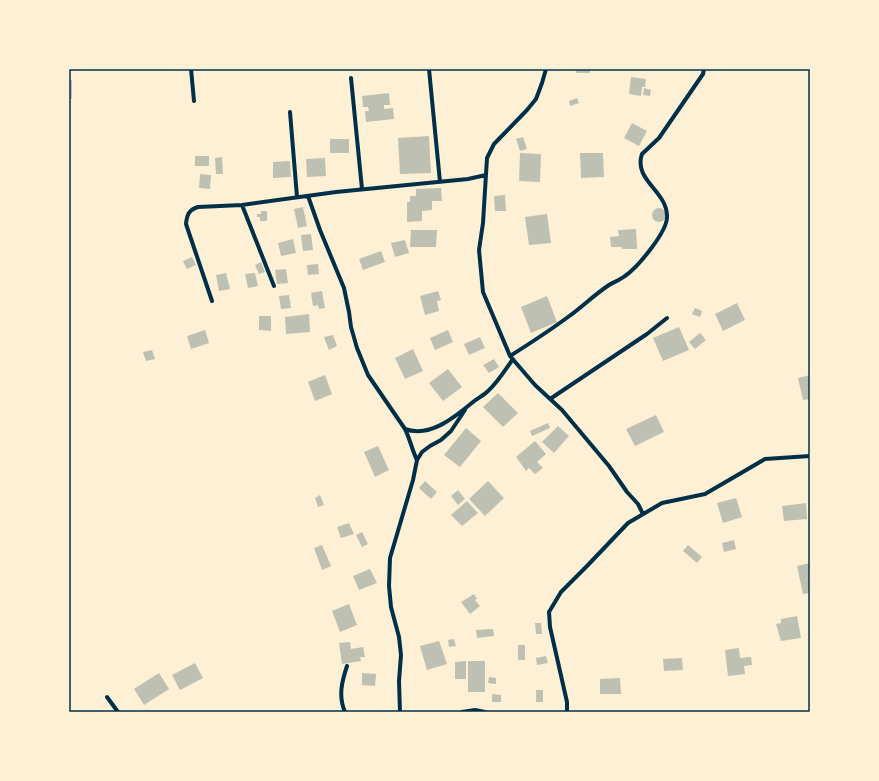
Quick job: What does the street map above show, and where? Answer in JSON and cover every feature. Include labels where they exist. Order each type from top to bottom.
[{"type":"street","points":[[192,69],[194,101]]},
{"type":"street","points":[[428,69],[440,182]]},
{"type":"street","points":[[546,69],[536,99],[494,144],[487,158],[483,223],[479,250],[483,292],[511,358],[535,385],[562,410],[609,466],[627,492],[638,504],[643,514]]},
{"type":"street","points":[[405,429],[412,432],[426,430],[443,424],[466,408],[489,390],[511,358],[609,285],[625,276],[641,261],[658,240],[667,220],[666,206],[663,200],[645,178],[640,167],[642,154],[659,138],[673,119],[703,74],[704,69]]},
{"type":"street","points":[[351,78],[362,189]]},
{"type":"street","points":[[290,112],[297,197]]},
{"type":"street","points":[[212,300],[186,224],[187,215],[192,209],[198,207],[242,205],[362,189],[468,179],[486,175]]},
{"type":"street","points":[[308,196],[320,230],[344,288],[356,348],[368,374],[405,429],[417,460]]},
{"type":"street","points":[[242,205],[274,286]]},
{"type":"street","points":[[550,399],[647,334],[667,318]]},
{"type":"street","points":[[400,712],[399,681],[401,655],[399,637],[391,607],[389,573],[390,558],[413,480],[417,460],[422,452],[441,440],[450,432],[466,408]]},
{"type":"street","points":[[568,712],[564,684],[550,627],[549,612],[561,592],[628,523],[662,502],[705,494],[765,460],[810,456]]},
{"type":"street","points":[[345,712],[341,704],[341,694],[347,666]]},
{"type":"street","points":[[107,697],[118,712]]},
{"type":"street","points":[[462,712],[475,710],[485,712]]},
{"type":"building","points":[[576,69],[590,69],[590,73],[576,73]]},
{"type":"building","points":[[631,77],[646,79],[645,87],[642,87],[641,96],[629,94]]},
{"type":"building","points":[[69,80],[72,80],[72,99],[69,99]]},
{"type":"building","points":[[644,88],[651,90],[650,96],[643,95]]},
{"type":"building","points":[[389,93],[390,105],[384,105],[384,109],[393,108],[394,119],[366,122],[365,111],[369,111],[368,107],[363,107],[362,96]]},
{"type":"building","points":[[577,98],[579,103],[570,106],[569,101]]},
{"type":"building","points":[[632,123],[647,131],[639,146],[624,138]]},
{"type":"building","points":[[429,136],[431,173],[400,174],[398,138]]},
{"type":"building","points":[[523,137],[527,149],[520,151],[516,139]]},
{"type":"building","points":[[330,139],[349,139],[349,153],[330,153]]},
{"type":"building","points":[[520,153],[541,154],[540,182],[519,181]]},
{"type":"building","points":[[580,153],[603,153],[604,177],[581,178]]},
{"type":"building","points":[[195,156],[209,156],[209,166],[195,166]]},
{"type":"building","points":[[222,157],[223,174],[216,174],[215,158]]},
{"type":"building","points":[[325,158],[326,176],[307,177],[306,159]]},
{"type":"building","points":[[290,161],[291,177],[273,178],[273,162]]},
{"type":"building","points":[[200,174],[211,175],[210,189],[199,188]]},
{"type":"building","points":[[441,188],[442,201],[432,201],[432,210],[422,211],[422,221],[407,222],[407,202],[410,202],[410,196],[416,196],[416,189]]},
{"type":"building","points":[[505,195],[506,211],[495,211],[494,196]]},
{"type":"building","points":[[303,207],[307,226],[298,228],[294,209]]},
{"type":"building","points":[[659,208],[664,210],[666,215],[664,220],[659,222],[654,220],[652,215],[654,210]]},
{"type":"building","points":[[261,211],[267,211],[267,221],[260,221],[260,217],[257,217],[257,214],[261,214]]},
{"type":"building","points":[[547,214],[551,243],[529,245],[525,217]]},
{"type":"building","points":[[636,229],[637,249],[611,247],[610,237],[619,236],[618,230]]},
{"type":"building","points":[[411,230],[437,230],[436,247],[410,247]]},
{"type":"building","points":[[311,234],[313,250],[303,251],[301,235]]},
{"type":"building","points":[[293,239],[296,253],[281,256],[278,243]]},
{"type":"building","points":[[405,240],[409,253],[395,257],[391,243]]},
{"type":"building","points":[[381,251],[385,262],[363,270],[359,259]]},
{"type":"building","points":[[192,257],[196,265],[187,269],[183,261]]},
{"type":"building","points":[[261,262],[265,272],[259,274],[255,265]]},
{"type":"building","points":[[318,264],[319,274],[308,275],[307,265]]},
{"type":"building","points":[[286,269],[288,283],[277,284],[275,270]]},
{"type":"building","points":[[226,273],[230,289],[219,291],[216,275]]},
{"type":"building","points":[[255,273],[258,286],[248,288],[245,274]]},
{"type":"building","points":[[322,291],[325,308],[319,309],[318,305],[313,306],[311,293]]},
{"type":"building","points":[[438,291],[441,300],[437,301],[439,311],[425,315],[420,296]]},
{"type":"building","points":[[289,295],[291,308],[281,309],[279,296]]},
{"type":"building","points":[[547,296],[557,322],[531,333],[521,307]]},
{"type":"building","points":[[737,303],[745,320],[723,331],[715,314]]},
{"type":"building","points":[[695,308],[702,311],[700,317],[692,314]]},
{"type":"building","points":[[309,314],[310,332],[286,334],[285,317]]},
{"type":"building","points":[[259,316],[271,316],[271,331],[259,330]]},
{"type":"building","points":[[679,327],[689,350],[663,361],[653,338]]},
{"type":"building","points":[[205,330],[209,343],[191,349],[187,336]]},
{"type":"building","points":[[448,330],[453,342],[435,350],[430,338]]},
{"type":"building","points":[[700,333],[706,340],[695,349],[689,342]]},
{"type":"building","points":[[333,335],[337,346],[329,350],[324,337]]},
{"type":"building","points":[[480,337],[485,348],[469,355],[464,344]]},
{"type":"building","points":[[413,349],[423,371],[405,379],[395,358]]},
{"type":"building","points":[[152,350],[155,359],[146,361],[143,352]]},
{"type":"building","points":[[494,359],[499,367],[489,373],[483,365]]},
{"type":"building","points":[[448,369],[462,387],[443,401],[429,383]]},
{"type":"building","points":[[325,375],[332,394],[315,401],[308,382]]},
{"type":"building","points":[[810,375],[810,399],[803,400],[798,378]]},
{"type":"building","points":[[498,393],[518,413],[503,427],[483,407]]},
{"type":"building","points":[[656,415],[664,432],[635,446],[626,429]]},
{"type":"building","points":[[548,423],[550,428],[532,436],[530,431]]},
{"type":"building","points":[[558,426],[569,436],[554,453],[542,442]]},
{"type":"building","points":[[466,428],[481,441],[460,467],[444,455]]},
{"type":"building","points":[[535,441],[546,454],[537,462],[543,468],[535,474],[529,468],[526,471],[516,457]]},
{"type":"building","points":[[378,446],[389,470],[375,477],[364,452]]},
{"type":"building","points":[[425,481],[437,492],[431,499],[419,488]]},
{"type":"building","points":[[488,481],[504,498],[485,516],[469,499]]},
{"type":"building","points":[[458,490],[465,499],[458,505],[451,496]]},
{"type":"building","points":[[320,495],[324,505],[318,507],[315,498]]},
{"type":"building","points":[[736,498],[742,517],[723,523],[717,503]]},
{"type":"building","points":[[467,501],[478,513],[462,526],[451,515]]},
{"type":"building","points":[[806,503],[807,519],[784,521],[782,506]]},
{"type":"building","points":[[349,523],[354,534],[341,538],[337,527]]},
{"type":"building","points":[[362,532],[368,544],[362,547],[356,535]]},
{"type":"building","points":[[734,540],[736,549],[724,552],[722,543]]},
{"type":"building","points":[[322,545],[331,566],[322,570],[314,548]]},
{"type":"building","points":[[688,545],[702,557],[697,563],[683,551]]},
{"type":"building","points":[[810,563],[810,593],[803,594],[797,566]]},
{"type":"building","points":[[370,569],[377,583],[359,590],[353,576]]},
{"type":"building","points":[[474,594],[477,599],[475,600],[480,606],[470,614],[461,602]]},
{"type":"building","points":[[349,604],[357,625],[340,632],[332,611]]},
{"type":"building","points":[[797,616],[801,638],[781,641],[776,624],[781,623],[781,619]]},
{"type":"building","points":[[535,623],[541,623],[542,634],[536,634]]},
{"type":"building","points":[[493,629],[494,636],[477,638],[476,630]]},
{"type":"building","points":[[454,639],[456,646],[449,647],[448,640]]},
{"type":"building","points":[[439,641],[447,664],[427,670],[420,646]]},
{"type":"building","points":[[350,642],[351,649],[363,647],[365,657],[360,657],[361,661],[342,664],[339,643]]},
{"type":"building","points":[[518,645],[525,645],[525,660],[518,660]]},
{"type":"building","points":[[739,648],[740,658],[751,657],[752,665],[744,666],[745,674],[728,676],[725,650]]},
{"type":"building","points":[[546,656],[548,663],[537,665],[536,658]]},
{"type":"building","points":[[682,658],[683,670],[664,671],[663,659]]},
{"type":"building","points":[[466,661],[466,679],[455,679],[455,662]]},
{"type":"building","points":[[468,661],[485,661],[485,692],[468,692]]},
{"type":"building","points":[[195,663],[203,678],[180,690],[172,675]]},
{"type":"building","points":[[159,673],[169,689],[144,705],[134,689]]},
{"type":"building","points":[[362,673],[376,674],[375,686],[362,685]]},
{"type":"building","points":[[489,677],[496,678],[496,684],[488,683]]},
{"type":"building","points":[[620,678],[621,694],[600,694],[600,679]]},
{"type":"building","points":[[536,690],[543,690],[543,702],[536,702]]},
{"type":"building","points":[[492,694],[501,695],[501,702],[492,702]]}]
